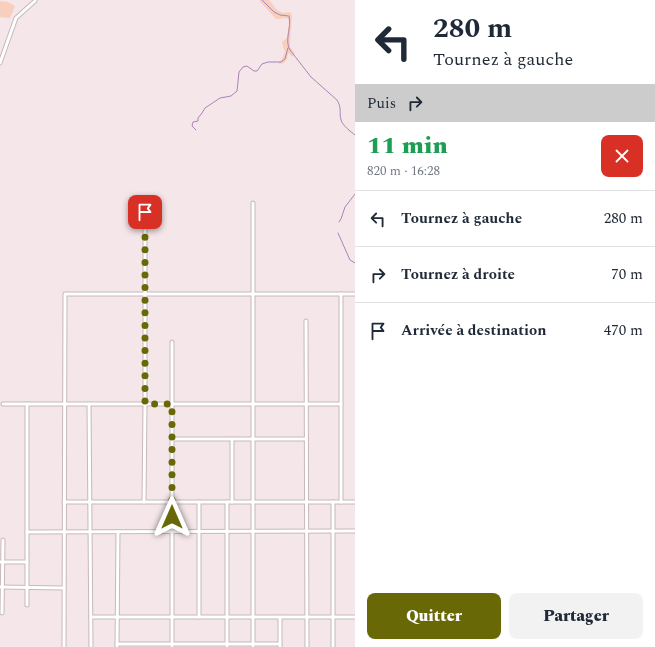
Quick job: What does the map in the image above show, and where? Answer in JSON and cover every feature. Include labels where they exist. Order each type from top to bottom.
[{"type":"street","points":[[0,63],[16,18],[35,0]]},
{"type":"street","points":[[144,502],[145,202]]},
{"type":"street","points":[[253,203],[253,646]]},
{"type":"street","points":[[64,647],[65,294],[355,294]]},
{"type":"street","points":[[341,294],[341,502]]},
{"type":"street","points":[[306,321],[307,647]]},
{"type":"street","points":[[172,342],[172,646]]},
{"type":"street","points":[[4,404],[341,404]]},
{"type":"street","points":[[27,404],[27,605]]},
{"type":"street","points":[[89,404],[91,647]]},
{"type":"street","points":[[172,439],[306,439]]},
{"type":"street","points":[[232,439],[232,502]]},
{"type":"street","points":[[64,502],[355,502]]},
{"type":"street","points":[[199,502],[199,617]]},
{"type":"street","points":[[227,502],[227,646]]},
{"type":"street","points":[[333,502],[333,647]]},
{"type":"street","points":[[27,532],[355,531]]},
{"type":"street","points":[[118,532],[117,646],[280,646],[280,617]]},
{"type":"street","points":[[2,613],[1,562],[3,540]]},
{"type":"street","points":[[1,562],[27,562]]},
{"type":"street","points":[[1,588],[64,588]]},
{"type":"street","points":[[91,618],[355,617]]},
{"type":"shaded area","points":[[259,0],[269,0],[277,10],[283,13],[291,13],[290,47],[295,54],[292,57],[289,53],[284,63],[279,64],[285,52],[282,42],[287,38],[289,23],[288,19],[276,19]]},
{"type":"shaded area","points":[[0,1],[8,2],[15,6],[10,18],[0,17]]},
{"type":"waterway","points":[[262,0],[274,12],[280,15],[289,16],[290,25],[288,46],[290,50],[311,77],[337,100],[342,122],[355,135]]},
{"type":"waterway","points":[[196,130],[192,126],[193,122],[198,121],[198,118],[205,108],[220,98],[231,96],[237,91],[239,72],[243,67],[247,66],[254,71],[257,71],[262,64],[268,62],[281,62],[285,59],[288,48]]},
{"type":"waterway","points":[[339,222],[345,207],[355,194]]},
{"type":"waterway","points":[[338,233],[350,260],[355,263]]},
{"type":"route","points":[[145,212],[145,404],[172,404],[172,517]]}]
